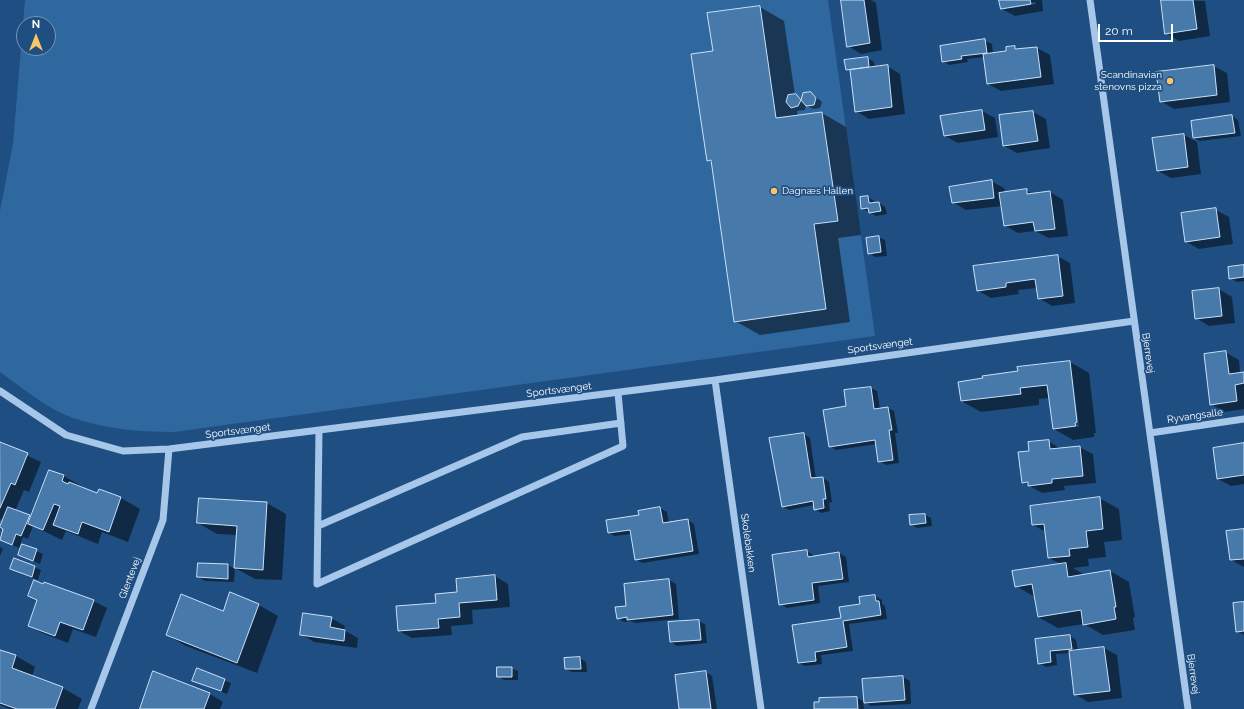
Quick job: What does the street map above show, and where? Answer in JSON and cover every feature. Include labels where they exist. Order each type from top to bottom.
[{"type":"street","name":"Bjerrevej","points":[[1090,0],[1188,709]]},
{"type":"street","name":"Sportsvænget","points":[[0,391],[66,435],[123,450],[169,449],[715,380],[1134,321]]},
{"type":"street","name":"Skolebakken","points":[[715,380],[761,709]]},
{"type":"street","points":[[319,430],[317,584],[623,446],[618,392]]},
{"type":"street","name":"Ryvangsalle","points":[[1150,433],[1244,419]]},
{"type":"street","points":[[318,526],[522,437],[621,423]]},
{"type":"street","name":"Glentevej","points":[[91,709],[163,520],[169,449]]},
{"type":"shaded area","points":[[25,0],[828,0],[875,336],[174,432],[110,427],[85,422],[63,414],[35,398],[0,372],[0,211],[13,144],[20,56],[56,56],[56,16],[24,16]]},
{"type":"building","points":[[841,0],[864,0],[870,43],[847,47]]},
{"type":"building","points":[[999,0],[1030,0],[1031,4],[1001,9]]},
{"type":"building","points":[[1161,0],[1193,0],[1197,29],[1165,34]]},
{"type":"building","name":"Dagnæs Hallen","points":[[760,6],[776,118],[822,112],[838,221],[814,224],[826,309],[734,322],[711,160],[707,161],[691,54],[713,51],[707,13]]},
{"type":"building","points":[[985,39],[987,53],[961,56],[962,59],[942,62],[940,46]]},
{"type":"building","points":[[1015,46],[1015,49],[1037,47],[1041,77],[987,84],[983,54],[1006,51],[1006,47]]},
{"type":"building","points":[[868,57],[869,67],[846,70],[844,60]]},
{"type":"building","points":[[888,65],[892,107],[855,112],[850,70]]},
{"type":"building","points":[[1214,65],[1217,95],[1160,102],[1156,72]]},
{"type":"building","points":[[811,92],[816,98],[814,105],[806,106],[801,100],[803,93]]},
{"type":"building","points":[[796,94],[801,100],[798,106],[791,108],[786,102],[788,95]]},
{"type":"building","points":[[982,110],[985,130],[944,136],[940,116]]},
{"type":"building","points":[[1033,111],[1038,141],[1003,146],[999,115]]},
{"type":"building","points":[[1232,115],[1235,133],[1193,138],[1191,121]]},
{"type":"building","points":[[1184,134],[1188,167],[1157,171],[1152,138]]},
{"type":"building","points":[[992,180],[994,198],[952,203],[949,187]]},
{"type":"building","points":[[1027,189],[1027,194],[1050,191],[1055,229],[1035,231],[1033,222],[1004,226],[999,193]]},
{"type":"building","points":[[868,196],[869,203],[879,202],[881,211],[869,213],[868,208],[861,209],[860,197]]},
{"type":"building","points":[[1216,208],[1220,237],[1185,242],[1181,213]]},
{"type":"building","points":[[879,236],[881,252],[868,254],[866,238]]},
{"type":"building","points":[[1058,255],[1063,296],[1038,299],[1035,279],[1006,283],[1006,287],[977,291],[973,266]]},
{"type":"building","points":[[1244,265],[1244,277],[1229,279],[1228,267]]},
{"type":"building","points":[[1219,288],[1222,316],[1195,319],[1192,291]]},
{"type":"building","points":[[1226,351],[1229,374],[1244,372],[1244,383],[1235,385],[1237,401],[1210,405],[1204,354]]},
{"type":"building","points":[[1070,361],[1077,422],[1075,423],[1076,426],[1053,429],[1047,385],[1020,388],[1021,394],[961,401],[958,382],[983,378],[982,376],[1018,371],[1017,367]]},
{"type":"building","points":[[871,387],[874,409],[888,407],[892,430],[889,430],[893,460],[878,462],[875,440],[829,447],[823,410],[846,406],[844,390]]},
{"type":"building","points":[[804,433],[811,478],[823,477],[826,499],[823,499],[824,508],[814,510],[813,501],[782,507],[769,438]]},
{"type":"building","points":[[1049,440],[1050,449],[1080,446],[1083,476],[1052,479],[1052,483],[1028,486],[1028,482],[1022,483],[1018,452],[1029,451],[1028,442]]},
{"type":"building","points":[[0,442],[28,453],[15,485],[11,483],[0,508]]},
{"type":"building","points":[[1244,443],[1244,475],[1217,479],[1213,448]]},
{"type":"building","points":[[49,470],[64,475],[62,481],[68,484],[69,482],[97,493],[99,489],[121,497],[109,532],[82,522],[78,534],[53,525],[60,506],[54,504],[43,530],[28,524]]},
{"type":"building","points":[[1100,497],[1103,529],[1086,531],[1088,547],[1069,549],[1070,556],[1048,558],[1044,524],[1032,525],[1030,506]]},
{"type":"building","points":[[199,498],[267,502],[263,570],[234,568],[237,526],[197,523]]},
{"type":"building","points":[[8,507],[30,515],[21,536],[16,534],[12,545],[0,540],[3,529],[0,527]]},
{"type":"building","points":[[660,507],[663,523],[688,519],[693,551],[635,560],[630,530],[608,533],[606,520],[639,515],[638,511]]},
{"type":"building","points":[[925,514],[926,523],[910,525],[909,515]]},
{"type":"building","points":[[1244,529],[1244,559],[1230,560],[1226,531]]},
{"type":"building","points":[[22,544],[37,549],[33,561],[18,555]]},
{"type":"building","points":[[807,550],[808,557],[839,552],[843,579],[812,583],[814,600],[779,605],[772,555]]},
{"type":"building","points":[[14,558],[35,566],[32,577],[10,569]]},
{"type":"building","points":[[198,563],[228,564],[228,579],[197,577]]},
{"type":"building","points":[[1066,563],[1068,577],[1110,570],[1116,607],[1114,607],[1116,619],[1083,625],[1081,610],[1038,617],[1032,584],[1015,587],[1012,571]]},
{"type":"building","points":[[495,575],[497,600],[459,603],[460,617],[438,619],[439,628],[398,631],[396,606],[436,603],[435,594],[457,592],[456,579]]},
{"type":"building","points":[[669,579],[673,615],[627,620],[627,617],[617,619],[615,607],[626,606],[624,584]]},
{"type":"building","points":[[34,580],[43,584],[44,582],[94,600],[83,630],[60,622],[55,636],[28,626],[37,600],[28,596]]},
{"type":"building","points":[[230,592],[259,604],[237,663],[166,635],[181,594],[223,611]]},
{"type":"building","points":[[875,595],[876,601],[879,601],[881,615],[843,621],[847,647],[815,652],[816,661],[798,663],[792,625],[841,618],[839,607],[860,604],[859,597]]},
{"type":"building","points":[[1244,602],[1244,631],[1236,632],[1233,603]]},
{"type":"building","points":[[303,613],[332,617],[330,627],[345,630],[344,641],[300,635]]},
{"type":"building","points":[[699,620],[701,640],[670,642],[668,622]]},
{"type":"building","points":[[1070,635],[1072,649],[1050,651],[1051,662],[1038,664],[1035,639]]},
{"type":"building","points":[[1104,647],[1110,691],[1074,695],[1069,651]]},
{"type":"building","points":[[0,650],[16,655],[12,668],[63,687],[55,709],[17,709],[0,703]]},
{"type":"building","points":[[580,657],[581,669],[565,669],[564,658]]},
{"type":"building","points":[[497,667],[512,667],[512,677],[497,677]]},
{"type":"building","points":[[197,668],[225,679],[221,691],[192,681]]},
{"type":"building","points":[[153,671],[210,693],[204,709],[140,709]]},
{"type":"building","points":[[706,671],[711,709],[679,709],[675,675]]},
{"type":"building","points":[[903,676],[905,700],[864,703],[862,679]]},
{"type":"building","points":[[857,697],[858,709],[814,709],[814,702],[819,702],[819,698]]},
{"type":"place","name":"Scandinavian stenovns pizza","points":[[1170,81]]},
{"type":"place","name":"Dagnæs Hallen","points":[[774,191]]}]
